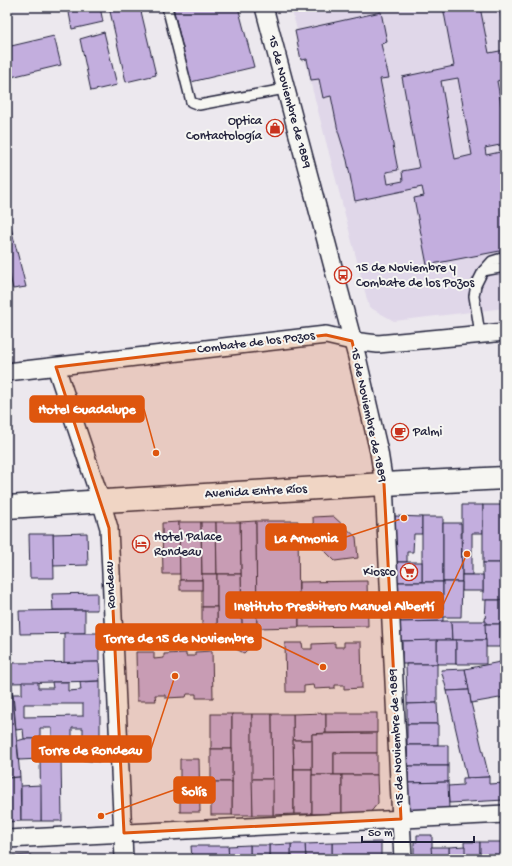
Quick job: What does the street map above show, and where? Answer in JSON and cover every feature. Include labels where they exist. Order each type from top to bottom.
[{"type":"main road","name":"Avenida Entre Ríos","points":[[7,507],[505,478]]},
{"type":"street","name":"15 de Noviembre de 1889","points":[[264,7],[352,341],[379,452],[384,484],[403,859]]},
{"type":"street","name":"Combate de los Pozos","points":[[7,372],[326,335],[352,341],[378,344],[505,332]]},
{"type":"street","name":"Rondeau","points":[[56,367],[109,528],[124,859]]},
{"type":"street","points":[[7,839],[505,814]]},
{"type":"lane","points":[[167,7],[191,102],[199,106],[285,89]]},
{"type":"lane","points":[[480,334],[474,296],[476,285],[483,271],[492,261],[505,257]]},
{"type":"lane","points":[[483,271],[505,267]]},
{"type":"highlighted area","points":[[326,335],[352,341],[384,484],[401,819],[124,833],[109,528],[56,367]]},
{"type":"shaded area","points":[[291,7],[505,7],[505,308],[394,321],[369,307]]},
{"type":"building","points":[[68,7],[100,7],[103,22],[72,29]]},
{"type":"building","points":[[109,7],[140,7],[156,75],[126,82]]},
{"type":"building","points":[[173,7],[238,7],[254,67],[191,82]]},
{"type":"building","points":[[443,7],[480,7],[489,53],[505,50],[505,79],[497,81],[505,126],[505,144],[485,148],[486,155],[505,151],[505,250],[427,265],[414,198],[424,196],[422,187],[355,201],[347,160],[338,131],[331,96],[323,98],[319,79],[311,80],[307,59],[301,60],[295,31],[381,12],[387,42],[381,44],[389,78],[380,79],[398,170],[386,172],[388,184],[403,181],[402,171],[419,168],[402,77],[454,66]],"holes":[[[458,78],[472,155],[455,159],[441,81]]]},
{"type":"building","points":[[499,7],[505,7],[505,37]]},
{"type":"building","points":[[104,32],[117,85],[91,91],[80,39]]},
{"type":"building","points":[[54,36],[61,65],[7,78],[7,47]]},
{"type":"building","points":[[7,212],[26,287],[13,289],[7,262]]},
{"type":"building","points":[[462,505],[483,505],[483,533],[472,533],[472,575],[462,575]]},
{"type":"building","points":[[483,505],[505,505],[505,563],[483,563]]},
{"type":"building","points":[[333,516],[356,537],[358,558],[335,561],[314,540],[313,517]]},
{"type":"building","points":[[395,516],[422,517],[422,534],[414,534],[413,552],[407,552],[407,562],[395,562]]},
{"type":"building","points":[[422,517],[443,517],[443,582],[422,582]]},
{"type":"building","points":[[256,521],[257,628],[242,628],[240,522]]},
{"type":"building","points":[[256,521],[298,521],[299,627],[257,628]]},
{"type":"building","points":[[179,522],[180,574],[163,574],[162,523]]},
{"type":"building","points":[[179,522],[201,522],[202,580],[180,580]]},
{"type":"building","points":[[201,522],[216,522],[217,574],[202,574]]},
{"type":"building","points":[[216,522],[240,522],[241,574],[217,574]]},
{"type":"building","points":[[443,523],[461,523],[462,582],[443,582]]},
{"type":"building","points":[[87,533],[88,565],[53,566],[53,534]]},
{"type":"building","points":[[29,534],[53,534],[54,578],[30,578]]},
{"type":"building","points":[[395,562],[422,562],[422,582],[395,582]]},
{"type":"building","points":[[483,563],[505,563],[505,600],[483,600]]},
{"type":"building","points":[[202,574],[217,574],[217,607],[202,607]]},
{"type":"building","points":[[217,574],[241,574],[242,628],[217,628]]},
{"type":"building","points":[[462,575],[483,575],[483,591],[462,591]]},
{"type":"building","points":[[180,580],[202,580],[202,590],[180,590]]},
{"type":"building","points":[[367,581],[368,626],[299,627],[299,582]]},
{"type":"building","points":[[395,582],[443,582],[443,603],[395,603]]},
{"type":"building","points":[[443,582],[462,582],[461,617],[443,617]]},
{"type":"building","points":[[97,593],[97,610],[53,610],[52,594]]},
{"type":"building","points":[[486,600],[505,600],[505,624],[485,624]]},
{"type":"building","points":[[398,603],[443,603],[443,621],[398,622]]},
{"type":"building","points":[[202,607],[217,607],[217,628],[202,628]]},
{"type":"building","points":[[85,610],[85,633],[20,634],[19,611]]},
{"type":"building","points":[[451,621],[452,640],[398,641],[398,622]]},
{"type":"building","points":[[451,621],[486,621],[486,640],[452,640]]},
{"type":"building","points":[[485,624],[500,624],[500,647],[486,647]]},
{"type":"building","points":[[64,633],[99,633],[99,662],[64,663]]},
{"type":"building","points":[[243,635],[250,640],[250,647],[244,653],[236,649],[236,641]]},
{"type":"building","points":[[437,640],[456,640],[456,664],[437,664]]},
{"type":"building","points":[[437,640],[437,664],[402,664],[402,641]]},
{"type":"building","points":[[456,640],[486,640],[486,664],[456,664]]},
{"type":"building","points":[[344,642],[361,642],[362,688],[344,689],[344,685],[335,685],[335,688],[314,689],[313,685],[304,686],[304,692],[286,692],[285,643],[302,643],[303,649],[312,649],[312,644],[335,643],[335,647],[344,647]]},
{"type":"building","points":[[212,651],[213,698],[196,698],[196,694],[187,694],[186,697],[165,698],[165,695],[155,695],[156,701],[137,701],[136,652],[154,652],[154,659],[164,658],[164,654],[186,653],[186,656],[195,656],[195,652]]},
{"type":"building","points":[[505,661],[505,697],[471,703],[465,669]]},
{"type":"building","points":[[99,662],[100,681],[11,683],[11,663]]},
{"type":"building","points":[[406,664],[437,664],[437,703],[407,704]]},
{"type":"building","points":[[465,669],[469,690],[447,691],[441,670]]},
{"type":"building","points":[[7,679],[11,679],[20,777],[7,778]]},
{"type":"building","points":[[100,681],[100,738],[83,739],[83,728],[72,728],[72,739],[52,739],[52,728],[40,728],[40,739],[24,739],[23,729],[16,730],[13,694],[22,694],[22,682],[38,682],[38,688],[53,688],[52,682],[68,682],[68,691],[81,690],[80,682]],"holes":[[[24,704],[83,704],[83,716],[24,717]]]},
{"type":"building","points":[[469,690],[489,777],[467,778],[447,691]]},
{"type":"building","points":[[437,703],[438,724],[407,724],[407,704]]},
{"type":"building","points":[[326,713],[326,733],[312,734],[312,740],[293,740],[293,714]]},
{"type":"building","points":[[326,713],[377,713],[377,733],[326,733]]},
{"type":"building","points":[[211,714],[232,714],[232,749],[211,749]]},
{"type":"building","points":[[232,714],[252,714],[253,815],[232,815]]},
{"type":"building","points":[[252,714],[272,714],[273,779],[252,779]]},
{"type":"building","points":[[272,714],[293,714],[294,814],[273,815]]},
{"type":"building","points":[[407,724],[438,724],[438,745],[407,745]]},
{"type":"building","points":[[377,733],[377,753],[334,753],[334,775],[312,775],[312,734]]},
{"type":"building","points":[[100,738],[101,762],[61,758],[19,760],[17,741],[24,739]]},
{"type":"building","points":[[293,740],[312,740],[312,769],[294,769]]},
{"type":"building","points":[[407,745],[448,745],[448,766],[408,766]]},
{"type":"building","points":[[211,749],[232,749],[232,782],[211,782]]},
{"type":"building","points":[[334,753],[377,753],[377,775],[334,775]]},
{"type":"building","points":[[40,758],[61,758],[62,821],[41,821]]},
{"type":"building","points":[[180,759],[199,759],[200,812],[180,812]]},
{"type":"building","points":[[408,766],[448,766],[448,782],[408,783]]},
{"type":"building","points":[[294,769],[312,769],[312,814],[294,814]]},
{"type":"building","points":[[312,775],[342,775],[342,814],[312,814]]},
{"type":"building","points":[[342,775],[377,775],[378,803],[369,814],[342,814]]},
{"type":"building","points":[[20,777],[21,821],[7,822],[7,778]]},
{"type":"building","points":[[489,777],[489,784],[505,783],[505,800],[449,803],[448,786],[463,785],[463,778]]},
{"type":"building","points":[[252,779],[273,779],[273,815],[253,815]]},
{"type":"building","points":[[211,782],[232,782],[232,815],[211,815]]},
{"type":"building","points":[[448,782],[449,810],[408,810],[408,783]]},
{"type":"building","points":[[41,785],[41,821],[21,821],[21,786]]},
{"type":"building","points":[[417,835],[432,835],[432,859],[414,859],[414,841],[417,842]]},
{"type":"building","points":[[381,842],[381,856],[332,857],[332,843]]},
{"type":"building","points":[[464,842],[480,842],[480,859],[465,859]]},
{"type":"building","points":[[480,842],[504,842],[504,859],[480,859]]},
{"type":"building","points":[[332,843],[332,859],[306,859],[305,844]]},
{"type":"building","points":[[291,844],[305,844],[306,859],[291,859]]},
{"type":"building","points":[[291,844],[291,859],[269,859],[269,845]]},
{"type":"building","points":[[250,845],[269,845],[269,859],[250,859]]},
{"type":"building","points":[[250,845],[250,859],[229,859],[228,846]]},
{"type":"building","points":[[191,846],[228,846],[229,859],[192,859]]},
{"type":"building","points":[[465,846],[465,859],[449,859],[449,847]]},
{"type":"building","points":[[431,847],[449,847],[449,859],[432,859]]},
{"type":"building","points":[[31,855],[31,859],[12,859],[12,856]]},
{"type":"building","points":[[387,856],[387,859],[332,859],[332,857]]},
{"type":"place","name":"Optica Contactología","points":[[275,128]]},
{"type":"place","name":"15 de Noviembre y Combate de los Pozos","points":[[343,275]]},
{"type":"place","name":"Palmi","points":[[400,432]]},
{"type":"place","name":"Hotel Guadalupe","points":[[156,453]]},
{"type":"place","name":"La Armonia","points":[[404,518]]},
{"type":"place","name":"Hotel Palace Rondeau","points":[[141,544]]},
{"type":"place","name":"Instituto Presbitero Manuel Albertí","points":[[467,554]]},
{"type":"place","name":"Kiosco","points":[[409,572]]},
{"type":"place","name":"Torre de 15 de Noviembre","points":[[323,667]]},
{"type":"place","name":"Torre de Rondeau","points":[[175,676]]},
{"type":"place","name":"Solís","points":[[101,816]]}]
